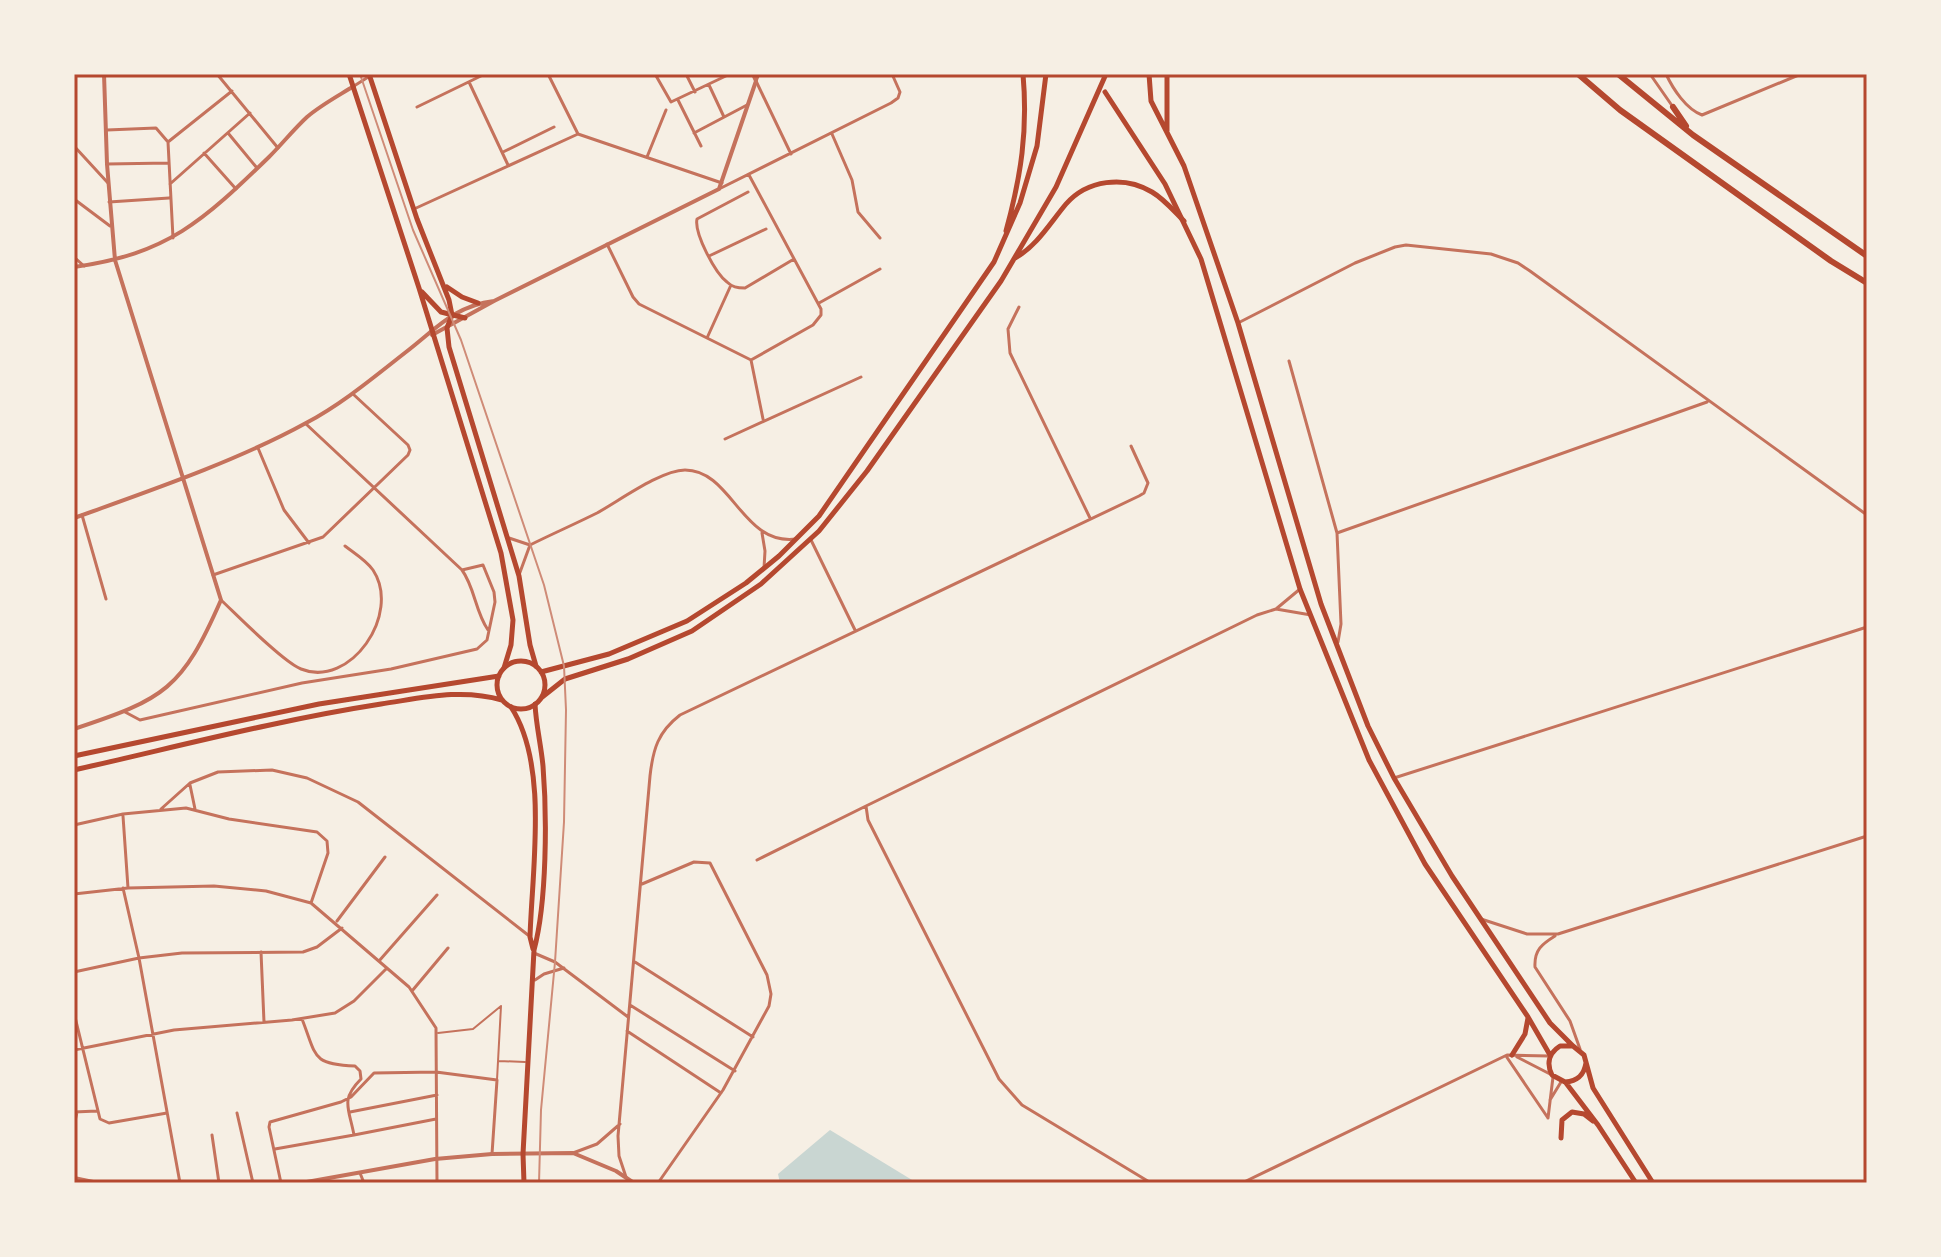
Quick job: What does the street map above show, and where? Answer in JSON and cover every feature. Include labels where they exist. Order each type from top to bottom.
[{"type":"highway","points":[[1578,74],[1620,110],[1831,261],[1867,283]]},
{"type":"highway","points":[[1618,74],[1693,135],[1867,256]]},
{"type":"highway","points":[[1673,107],[1693,135]]},
{"type":"main road","points":[[349,74],[433,332],[506,573],[513,635],[499,676],[497,688],[502,700]]},
{"type":"main road","points":[[371,74],[414,209],[445,285],[452,315],[447,328],[452,359],[519,576],[530,645],[545,685],[541,698]]},
{"type":"main road","points":[[1001,246],[1023,161],[1023,74]]},
{"type":"main road","points":[[541,672],[580,663],[642,642],[721,601],[798,539],[819,516],[987,275],[1020,203],[1037,146],[1046,74]]},
{"type":"main road","points":[[511,707],[528,708],[565,679],[628,659],[692,631],[761,584],[811,539],[867,471],[1015,259],[1056,187],[1106,74]]},
{"type":"main road","points":[[1149,74],[1151,101],[1184,166],[1238,323],[1321,604],[1368,726],[1394,778],[1452,876],[1550,1023],[1580,1049],[1593,1088],[1653,1183]]},
{"type":"main road","points":[[1167,74],[1167,132]]},
{"type":"main road","points":[[1105,92],[1165,184],[1208,278],[1300,589],[1356,732],[1400,822],[1528,1017],[1550,1056],[1549,1069],[1553,1076],[1563,1082],[1598,1125],[1636,1183]]},
{"type":"main road","points":[[1015,259],[1034,244],[1072,199],[1086,189],[1101,184],[1123,182],[1146,189],[1184,221]]},
{"type":"main road","points":[[445,285],[478,303]]},
{"type":"main road","points":[[419,288],[434,307],[465,318]]},
{"type":"main road","points":[[504,668],[523,661],[536,666]]},
{"type":"main road","points":[[74,756],[319,704],[499,676]]},
{"type":"main road","points":[[74,770],[343,710],[449,694],[473,693],[502,700],[511,707],[522,725],[533,769],[534,799],[534,952],[524,1183]]},
{"type":"main road","points":[[534,937],[544,860],[545,810],[535,704]]},
{"type":"main road","points":[[1511,1055],[1525,1034],[1528,1017]]},
{"type":"main road","points":[[1550,1056],[1560,1046],[1573,1046]]},
{"type":"main road","points":[[1563,1082],[1572,1082],[1582,1075],[1586,1063]]},
{"type":"main road","points":[[1561,1138],[1562,1120],[1572,1112],[1584,1114],[1598,1125]]},
{"type":"street","points":[[104,74],[110,226],[115,260],[221,600],[300,669],[327,670],[351,661],[370,637],[382,614],[380,585],[374,571],[345,546]]},
{"type":"street","points":[[217,74],[278,148]]},
{"type":"street","points":[[74,267],[115,260],[173,238],[203,219],[308,116],[371,74]]},
{"type":"street","points":[[417,107],[485,74]]},
{"type":"street","points":[[548,74],[578,134]]},
{"type":"street","points":[[655,74],[669,101],[678,100],[730,74]]},
{"type":"street","points":[[686,74],[695,92]]},
{"type":"street","points":[[753,74],[791,154]]},
{"type":"street","points":[[719,189],[759,74]]},
{"type":"street","points":[[433,332],[447,328],[494,301],[832,134],[898,98],[900,92],[892,74]]},
{"type":"street","points":[[1650,74],[1673,107]]},
{"type":"street","points":[[1666,74],[1680,97],[1702,115],[1801,74]]},
{"type":"street","points":[[469,82],[509,166]]},
{"type":"street","points":[[709,85],[724,117]]},
{"type":"street","points":[[168,142],[232,91]]},
{"type":"street","points":[[678,100],[701,146]]},
{"type":"street","points":[[694,133],[748,104]]},
{"type":"street","points":[[647,157],[666,110]]},
{"type":"street","points":[[170,184],[250,113]]},
{"type":"street","points":[[502,153],[554,127]]},
{"type":"street","points":[[105,131],[156,128],[168,142],[173,238]]},
{"type":"street","points":[[228,133],[257,168]]},
{"type":"street","points":[[414,209],[578,134],[722,183]]},
{"type":"street","points":[[832,134],[852,180],[858,212],[880,238]]},
{"type":"street","points":[[74,146],[108,183]]},
{"type":"street","points":[[204,153],[236,189]]},
{"type":"street","points":[[107,164],[169,163]]},
{"type":"street","points":[[749,175],[819,303],[821,315],[818,321],[751,360]]},
{"type":"street","points":[[748,192],[697,219],[696,229],[720,276],[731,285],[745,288],[794,259]]},
{"type":"street","points":[[109,202],[171,198]]},
{"type":"street","points":[[74,199],[110,226]]},
{"type":"street","points":[[709,256],[766,229]]},
{"type":"street","points":[[607,244],[639,304],[751,360]]},
{"type":"street","points":[[1238,323],[1355,263],[1399,245],[1491,254],[1518,263],[1530,271],[1867,515]]},
{"type":"street","points":[[74,257],[84,266]]},
{"type":"street","points":[[819,303],[880,269]]},
{"type":"street","points":[[707,338],[731,285]]},
{"type":"street","points":[[74,518],[184,478],[306,424],[353,394],[452,315],[478,303],[494,301]]},
{"type":"street","points":[[1019,307],[1008,329],[1010,353],[1090,518]]},
{"type":"street","points":[[751,360],[763,421]]},
{"type":"street","points":[[1289,361],[1337,533],[1341,624],[1337,644]]},
{"type":"street","points":[[725,439],[861,377]]},
{"type":"street","points":[[213,575],[330,533],[410,450],[353,394]]},
{"type":"street","points":[[1337,533],[1708,402]]},
{"type":"street","points":[[306,424],[462,570],[469,582],[477,612],[489,632]]},
{"type":"street","points":[[257,446],[284,510],[309,543]]},
{"type":"street","points":[[626,1177],[619,1156],[620,1124],[652,753],[658,738],[680,715],[1139,496],[1147,488],[1146,477],[1131,446]]},
{"type":"street","points":[[519,576],[530,545],[660,478],[685,470],[705,476],[762,533],[779,539],[798,539]]},
{"type":"street","points":[[82,515],[106,599]]},
{"type":"street","points":[[762,533],[764,568]]},
{"type":"street","points":[[509,538],[530,545]]},
{"type":"street","points":[[811,539],[855,630]]},
{"type":"street","points":[[1014,544],[1017,553]]},
{"type":"street","points":[[125,712],[140,720],[328,678],[473,651],[484,644],[495,602],[487,569],[480,565],[462,570]]},
{"type":"street","points":[[757,860],[1257,615],[1276,609],[1300,589]]},
{"type":"street","points":[[74,729],[147,702],[177,679],[195,654],[221,600]]},
{"type":"street","points":[[1276,609],[1311,615]]},
{"type":"street","points":[[1394,778],[1867,627]]},
{"type":"street","points":[[327,670],[328,678]]},
{"type":"street","points":[[161,809],[190,783],[218,772],[252,769],[290,773],[327,786],[358,802],[534,937]]},
{"type":"street","points":[[190,783],[195,809]]},
{"type":"street","points":[[866,806],[868,820],[999,1079],[1022,1105],[1151,1183]]},
{"type":"street","points":[[74,825],[123,814],[195,809],[229,819],[317,832],[327,841],[328,853],[311,903]]},
{"type":"street","points":[[123,814],[125,888],[180,1183]]},
{"type":"street","points":[[1580,1049],[1570,1021],[1535,967],[1534,957],[1538,948],[1558,934],[1867,836]]},
{"type":"street","points":[[336,923],[385,857]]},
{"type":"street","points":[[642,884],[694,862],[710,863],[770,985],[769,1006],[735,1071],[658,1183]]},
{"type":"street","points":[[74,894],[125,888],[249,888],[311,903],[412,991],[427,1011],[437,1034],[437,1183]]},
{"type":"street","points":[[379,961],[437,895]]},
{"type":"street","points":[[1481,919],[1527,934],[1558,934]]},
{"type":"street","points":[[74,969],[182,953],[297,953],[310,950],[342,928]]},
{"type":"street","points":[[412,991],[448,948]]},
{"type":"street","points":[[261,952],[264,1022]]},
{"type":"street","points":[[534,952],[551,959],[628,1017]]},
{"type":"street","points":[[635,962],[753,1037]]},
{"type":"street","points":[[74,1050],[184,1029],[302,1019],[345,1010],[387,968]]},
{"type":"street","points":[[532,982],[544,974],[564,968]]},
{"type":"street","points":[[630,1005],[735,1071]]},
{"type":"street","points":[[437,1034],[473,1029],[501,1006],[492,1154]]},
{"type":"street","points":[[74,1013],[97,1111],[103,1122],[167,1113]]},
{"type":"street","points":[[302,1019],[318,1059],[324,1063],[355,1066],[360,1071],[361,1079],[348,1092],[347,1099],[354,1135]]},
{"type":"street","points":[[627,1031],[721,1093]]},
{"type":"street","points":[[1242,1183],[1511,1055],[1550,1056]]},
{"type":"street","points":[[1511,1055],[1553,1076],[1548,1118],[1511,1055]]},
{"type":"street","points":[[498,1061],[528,1062]]},
{"type":"street","points":[[281,1183],[270,1122],[322,1110],[347,1099],[374,1073],[436,1072],[497,1080]]},
{"type":"street","points":[[1549,1103],[1563,1082]]},
{"type":"street","points":[[349,1112],[437,1095]]},
{"type":"street","points":[[74,1126],[76,1112],[97,1111]]},
{"type":"street","points":[[237,1113],[253,1183]]},
{"type":"street","points":[[274,1149],[436,1119]]},
{"type":"street","points":[[301,1183],[435,1159],[492,1154],[573,1153],[597,1144],[620,1124]]},
{"type":"street","points":[[212,1135],[219,1183]]},
{"type":"street","points":[[573,1153],[634,1183]]},
{"type":"street","points":[[360,1173],[364,1183]]},
{"type":"street","points":[[74,1178],[98,1183]]},
{"type":"shaded area","points":[[830,1130],[917,1183],[780,1183],[778,1174]]},
{"type":"tram line","points":[[360,74],[413,230],[461,340],[544,585],[564,666],[564,822],[541,1110],[539,1183]]}]
